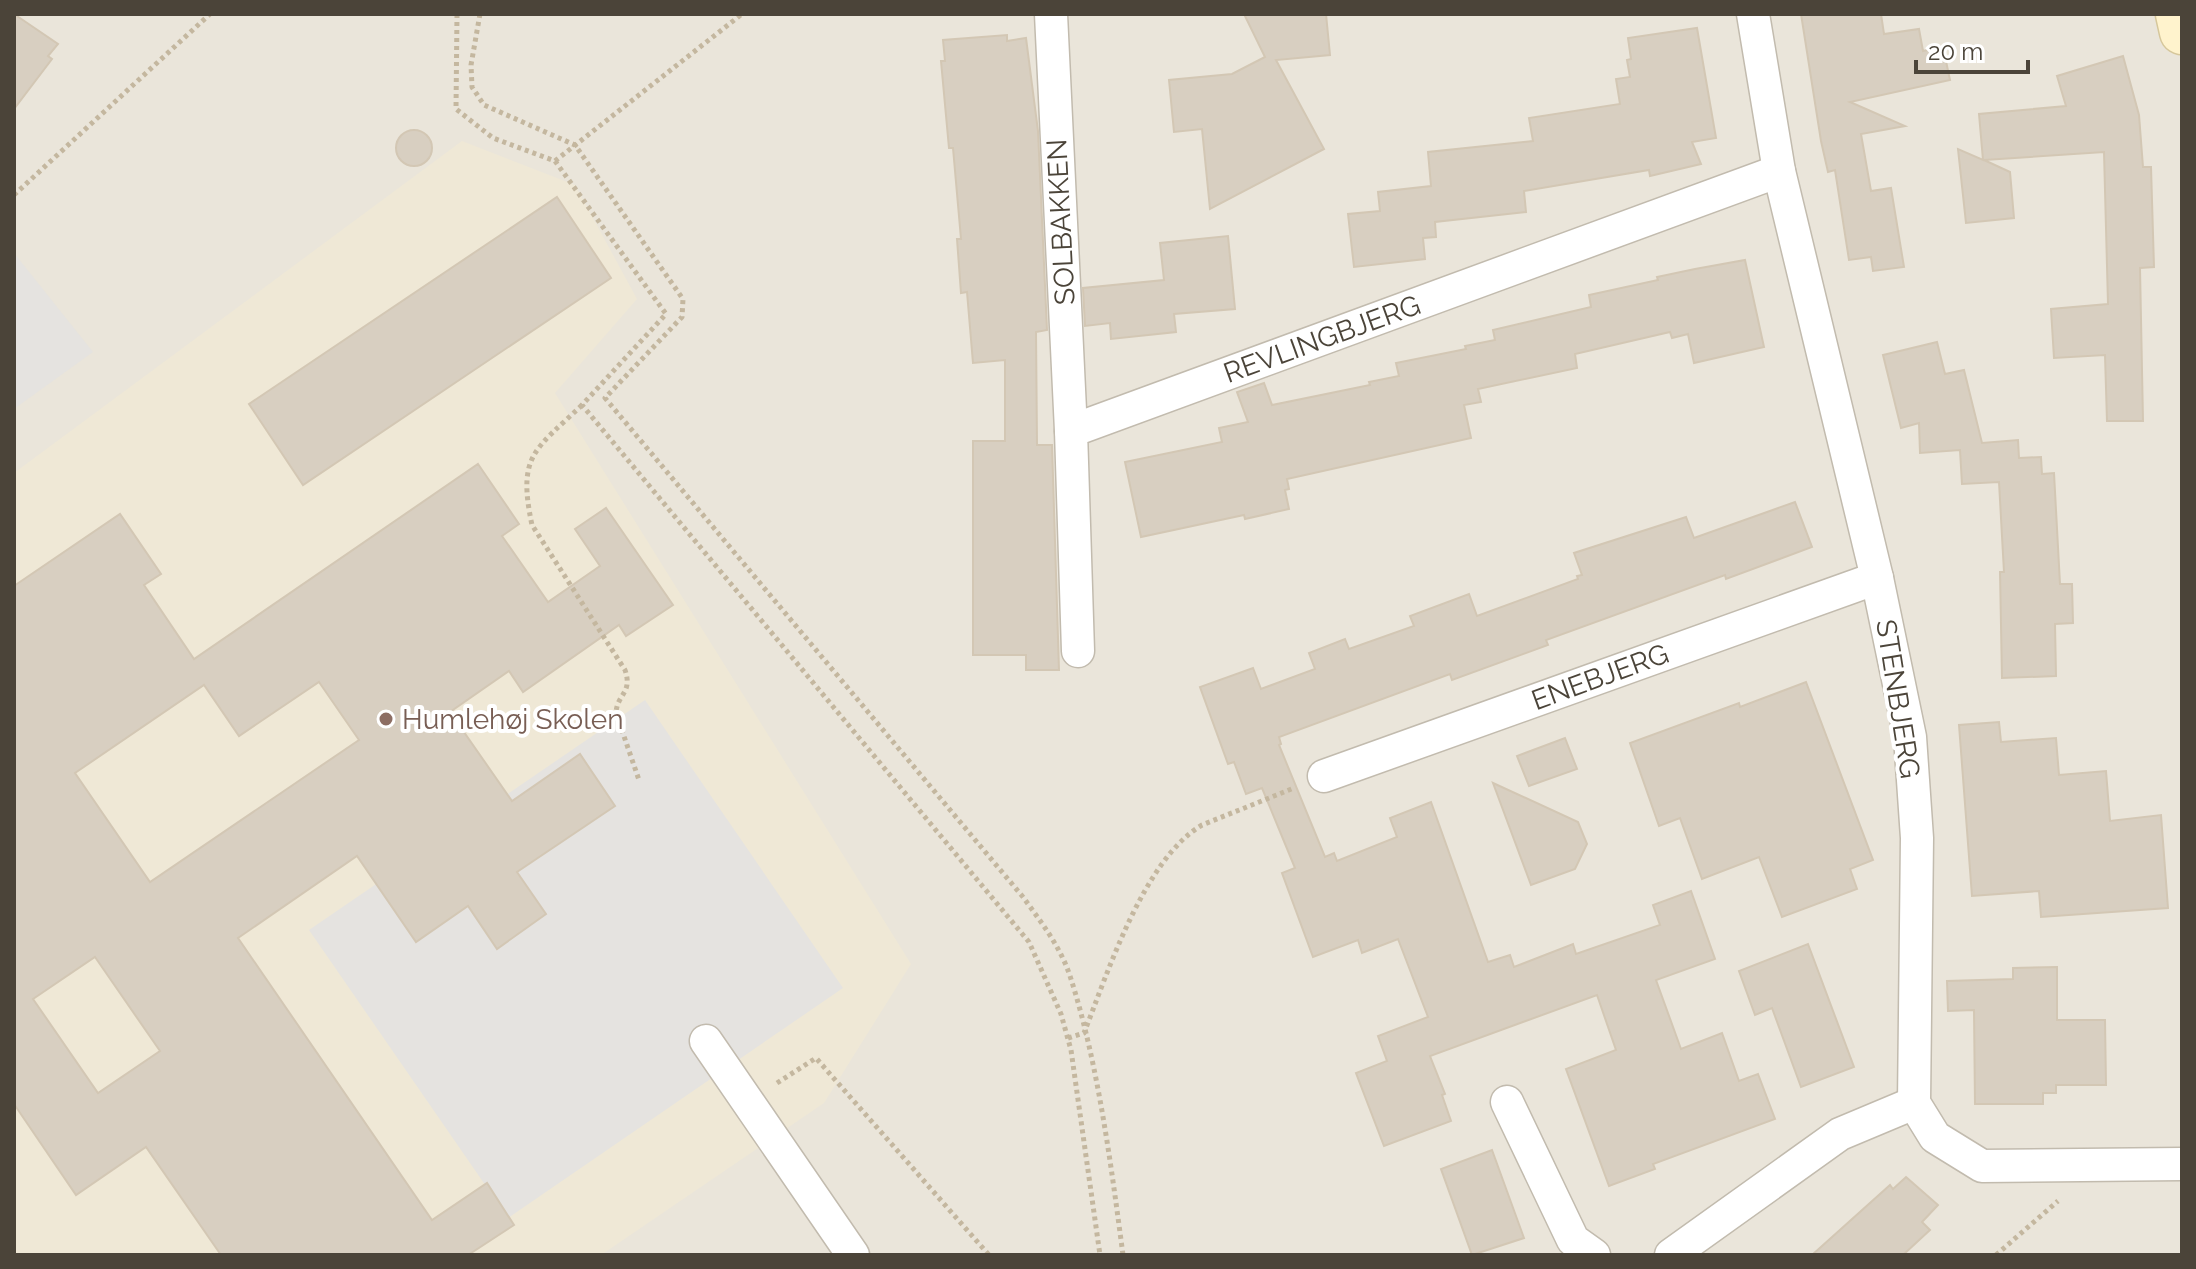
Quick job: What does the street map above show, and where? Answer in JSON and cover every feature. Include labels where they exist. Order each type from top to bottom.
[{"type":"street","name":"SOLBAKKEN","points":[[1051,14],[1071,431]]},
{"type":"street","name":"STENBJERG","points":[[1753,14],[1779,171],[1877,578],[1910,737],[1917,838],[1914,1103]]},
{"type":"street","points":[[2178,14],[2182,32]]},
{"type":"street","name":"REVLINGBJERG","points":[[1071,431],[1779,171]]},
{"type":"street","points":[[1071,431],[1078,651]]},
{"type":"street","name":"ENEBJERG","points":[[1324,776],[1877,578]]},
{"type":"street","points":[[706,1041],[853,1255]]},
{"type":"street","points":[[1507,1102],[1573,1240],[1594,1255]]},
{"type":"street","points":[[1671,1255],[1840,1134],[1914,1103],[1935,1137],[1982,1166],[2182,1164]]},
{"type":"path","points":[[14,195],[210,14]]},
{"type":"path","points":[[457,14],[456,109],[493,138],[555,161],[666,314],[582,405],[534,451],[528,470],[527,502],[532,525],[625,670],[627,690],[616,707],[616,713],[639,780]]},
{"type":"path","points":[[480,14],[471,65],[472,87],[484,105],[575,145],[683,299],[682,317],[605,398],[1023,897],[1051,936],[1070,975],[1101,1108],[1123,1255]]},
{"type":"path","points":[[555,161],[742,14]]},
{"type":"path","points":[[582,405],[1029,942],[1061,1014],[1068,1038],[1100,1255]]},
{"type":"path","points":[[1084,1033],[1127,925],[1162,863],[1192,831],[1324,776]]},
{"type":"path","points":[[1068,1038],[1084,1033]]},
{"type":"path","points":[[749,1101],[816,1058],[989,1255]]},
{"type":"path","points":[[1996,1255],[2100,1165]]},
{"type":"shaded area","points":[[14,14],[2182,14],[2182,1255],[14,1255]]},
{"type":"shaded area","name":"Humlehøj Skolen","points":[[462,141],[575,185],[637,299],[555,393],[911,964],[824,1103],[601,1255],[14,1255],[14,473]]},
{"type":"shaded area","points":[[14,253],[93,352],[14,409]]},
{"type":"shaded area","points":[[645,700],[843,988],[508,1218],[309,930]]},
{"type":"building","points":[[14,14],[58,44],[48,56],[52,59],[14,109]]},
{"type":"building","points":[[1244,14],[1326,14],[1330,55],[1276,60],[1324,149],[1210,209],[1202,129],[1174,132],[1169,80],[1232,74],[1265,57]]},
{"type":"building","points":[[1801,14],[1881,14],[1884,34],[1919,29],[1923,51],[1943,47],[1950,80],[1850,102],[1905,126],[1861,134],[1871,191],[1891,188],[1904,267],[1873,271],[1871,257],[1849,260],[1835,170],[1828,172],[1821,141]]},
{"type":"building","points":[[1697,28],[1716,138],[1692,142],[1701,164],[1650,176],[1649,170],[1524,191],[1526,212],[1435,222],[1436,237],[1423,238],[1425,259],[1354,267],[1348,214],[1380,211],[1378,192],[1431,186],[1428,152],[1533,141],[1529,118],[1620,104],[1616,79],[1630,77],[1628,38]]},
{"type":"building","points":[[1007,35],[1007,41],[1026,38],[1038,131],[1047,330],[1036,332],[1037,445],[1052,445],[1059,670],[1026,670],[1026,655],[973,655],[973,441],[1005,441],[1005,360],[973,363],[967,292],[961,293],[957,239],[961,239],[941,61],[945,61],[943,40]]},
{"type":"building","points":[[2123,56],[2139,115],[2143,167],[2151,167],[2154,267],[2140,268],[2143,421],[2107,421],[2105,355],[2054,358],[2051,309],[2108,304],[2104,152],[1984,160],[2010,172],[2014,218],[1966,223],[1958,149],[1983,160],[1979,114],[2066,106],[2057,76]]},
{"type":"building","points":[[414,130],[427,135],[432,148],[427,161],[414,166],[401,161],[396,148],[401,135]]},
{"type":"building","points":[[557,197],[611,278],[303,485],[249,404]]},
{"type":"building","points":[[1228,236],[1235,309],[1174,314],[1176,332],[1111,339],[1110,323],[1085,326],[1083,288],[1164,280],[1160,243]]},
{"type":"building","points":[[1745,260],[1764,347],[1694,363],[1688,334],[1672,338],[1670,332],[1575,354],[1577,368],[1478,389],[1481,402],[1464,405],[1471,438],[1287,479],[1289,489],[1285,490],[1289,509],[1245,519],[1244,515],[1141,537],[1125,462],[1222,442],[1219,428],[1248,422],[1237,392],[1264,383],[1272,405],[1370,385],[1369,382],[1399,376],[1396,363],[1466,349],[1465,346],[1495,340],[1493,330],[1591,307],[1589,295],[1658,280],[1657,277]]},
{"type":"building","points":[[1937,342],[1945,374],[1964,370],[1982,443],[2018,440],[2019,458],[2041,457],[2042,474],[2054,473],[2060,584],[2072,584],[2073,623],[2055,624],[2056,676],[2002,678],[2000,572],[2004,572],[1999,482],[1962,484],[1960,450],[1920,453],[1919,423],[1901,428],[1883,355]]},
{"type":"building","points":[[478,464],[519,524],[502,536],[548,602],[600,566],[575,529],[606,508],[673,605],[626,636],[619,625],[523,692],[509,671],[450,712],[512,801],[580,754],[615,806],[517,872],[546,914],[497,949],[468,906],[416,942],[357,856],[238,938],[432,1220],[487,1183],[514,1225],[468,1255],[221,1255],[146,1147],[76,1195],[14,1104],[14,586],[120,514],[161,574],[144,585],[194,659]],"holes":[[[319,682],[359,740],[150,882],[75,773],[204,685],[239,736]],[[95,957],[160,1051],[98,1093],[33,999]]]},
{"type":"building","points":[[1795,502],[1812,547],[1546,640],[1548,645],[1452,680],[1450,674],[1279,737],[1279,745],[1325,857],[1334,853],[1337,861],[1397,837],[1390,818],[1431,802],[1488,962],[1510,955],[1514,967],[1573,944],[1576,954],[1660,925],[1653,905],[1691,891],[1715,959],[1656,980],[1681,1049],[1722,1033],[1739,1081],[1758,1074],[1775,1119],[1653,1164],[1655,1169],[1609,1186],[1566,1069],[1616,1050],[1597,995],[1430,1056],[1445,1094],[1442,1095],[1451,1121],[1384,1146],[1356,1073],[1387,1061],[1378,1036],[1428,1017],[1398,939],[1362,953],[1358,940],[1313,957],[1282,873],[1295,868],[1262,788],[1246,794],[1234,762],[1228,764],[1200,687],[1253,668],[1261,689],[1315,669],[1309,653],[1345,639],[1349,649],[1414,626],[1410,616],[1469,594],[1477,616],[1578,579],[1577,576],[1582,575],[1574,553],[1686,517],[1694,538]]},
{"type":"building","points":[[1806,682],[1873,860],[1850,869],[1857,889],[1782,917],[1759,857],[1702,879],[1680,818],[1659,826],[1630,743]]},
{"type":"building","points":[[1999,722],[2001,742],[2056,738],[2059,775],[2106,771],[2110,821],[2161,815],[2168,908],[2041,917],[2039,891],[1972,896],[1959,725]]},
{"type":"building","points":[[1565,738],[1577,769],[1529,786],[1517,756]]},
{"type":"building","points":[[1493,783],[1578,822],[1587,844],[1575,869],[1531,885]]},
{"type":"building","points":[[1808,944],[1854,1067],[1801,1087],[1772,1008],[1755,1015],[1739,971]]},
{"type":"building","points":[[2057,967],[2057,1020],[2105,1020],[2106,1085],[2056,1085],[2056,1093],[2043,1093],[2043,1104],[1975,1104],[1974,1010],[1948,1011],[1947,981],[2013,979],[2013,968]]},
{"type":"building","points":[[1492,1150],[1524,1238],[1472,1255],[1441,1169]]},
{"type":"building","points":[[1906,1177],[1938,1205],[1922,1222],[1930,1230],[1903,1255],[1812,1255],[1890,1185],[1893,1189]]},
{"type":"place","name":"Humlehøj Skolen","points":[[386,719]]}]
